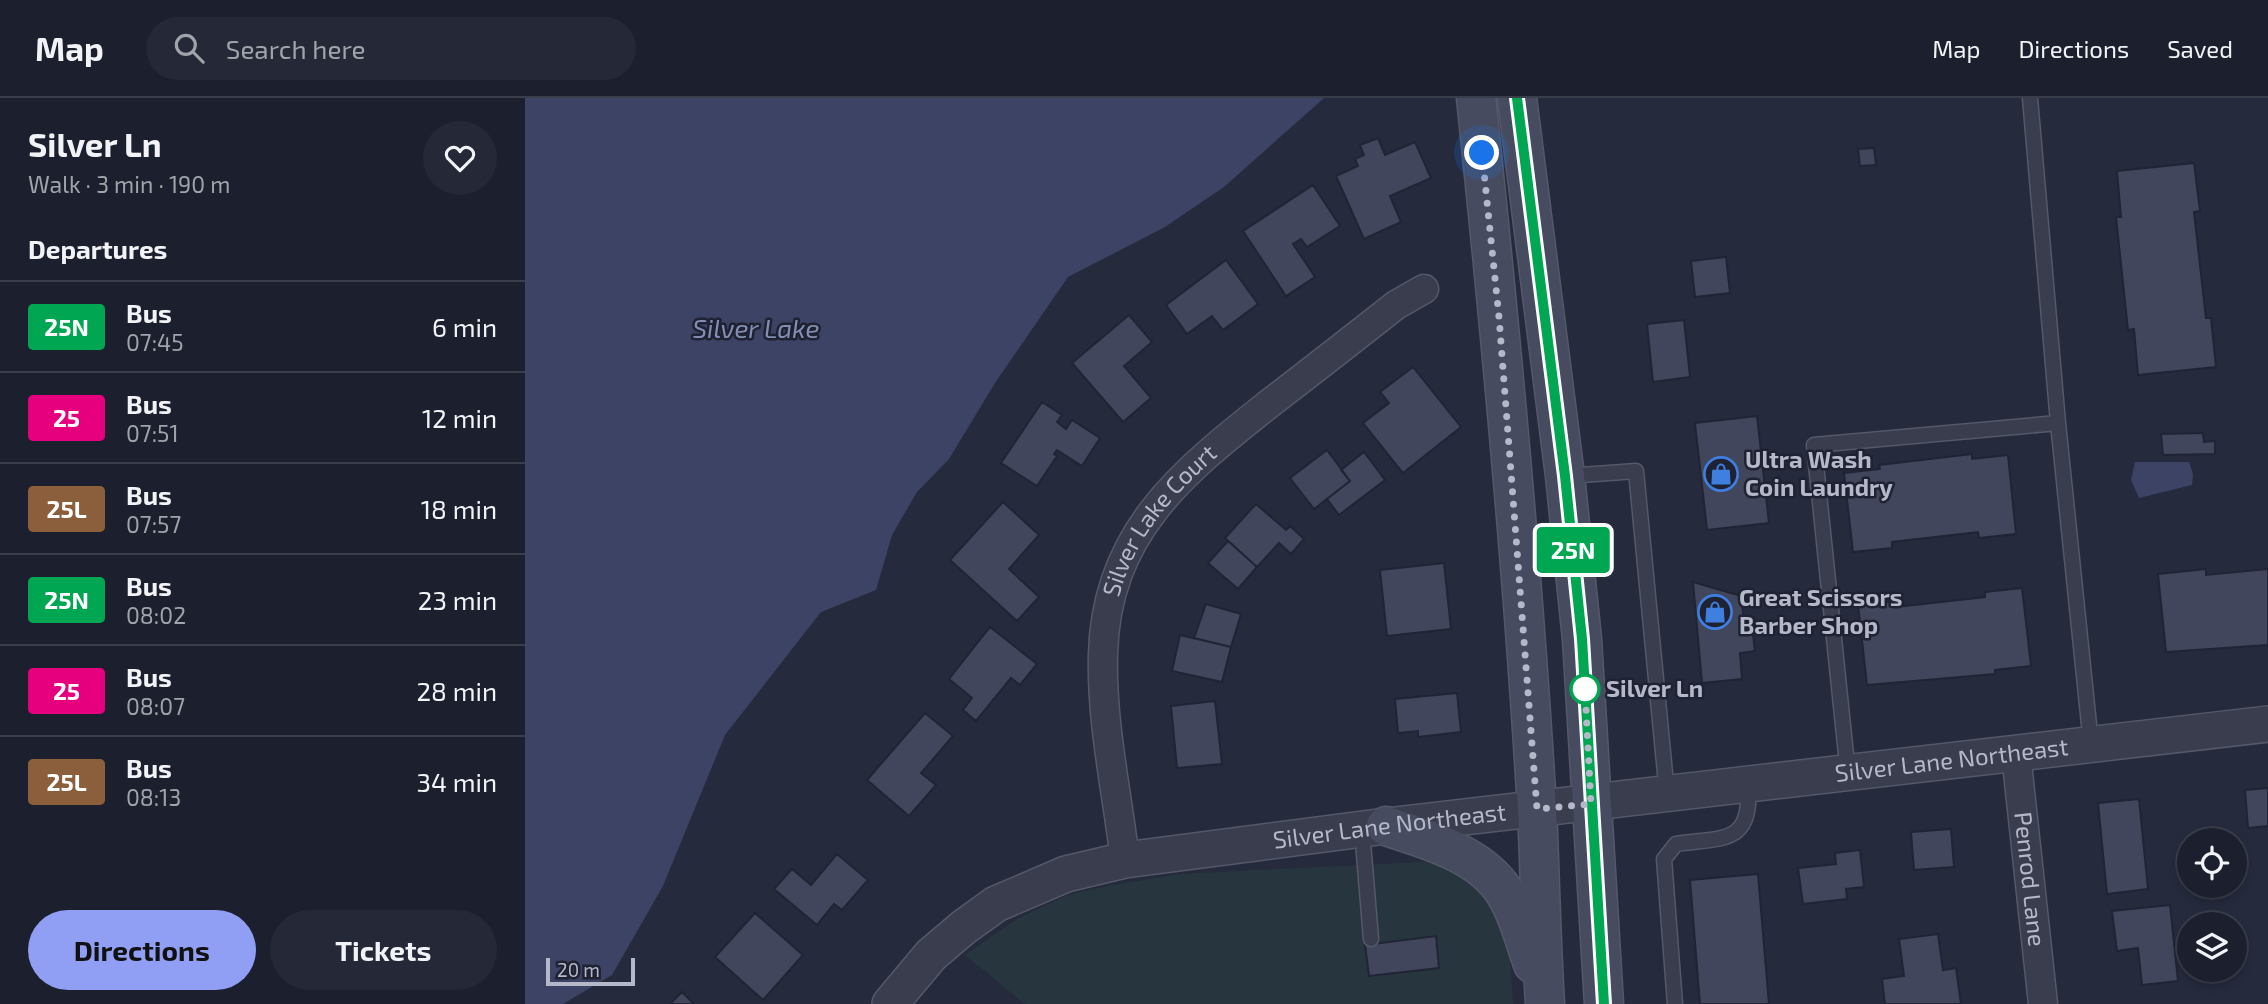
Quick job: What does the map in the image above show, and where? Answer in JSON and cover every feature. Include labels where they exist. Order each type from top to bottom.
[{"type":"main road","points":[[1476,98],[1500,331],[1537,809],[1545,1002]]},
{"type":"main road","points":[[1517,98],[1565,476],[1582,639],[1604,1004]]},
{"type":"main road","points":[[1374,827],[1446,846],[1484,871],[1501,887],[1518,922],[1545,1002]]},
{"type":"street","name":"Silver Lake Court","points":[[1125,860],[1104,695],[1103,653],[1108,610],[1120,568],[1139,530],[1164,494],[1194,464],[1396,305],[1424,289]]},
{"type":"street","name":"Silver Lane Northeast","points":[[890,1004],[932,956],[964,927],[996,904],[1066,874],[1125,860],[1374,827],[2268,724]]},
{"type":"street","name":"Penrod Lane","points":[[2016,754],[2043,1004]]},
{"type":"lane","points":[[2030,98],[2058,423],[2091,745]]},
{"type":"lane","points":[[1848,774],[1814,445],[2058,423]]},
{"type":"lane","points":[[1565,476],[1636,471],[1668,795]]},
{"type":"lane","points":[[1675,1004],[1664,859],[1676,844],[1727,836],[1738,831],[1749,810],[1748,785]]},
{"type":"lane","points":[[1371,939],[1374,827]]},
{"type":"shaded area","points":[[1440,861],[1488,888],[1509,946],[1513,1004],[1025,1004],[965,955],[1017,919],[1067,895],[1113,885],[1179,874]]},
{"type":"water","name":"Silver Lake","points":[[525,98],[1324,98],[1224,187],[1165,227],[1068,277],[995,383],[949,459],[917,492],[892,535],[876,590],[821,612],[725,735],[663,886],[612,975],[563,1004],[525,1004]]},
{"type":"water","points":[[2135,462],[2189,462],[2193,474],[2192,485],[2139,498],[2131,480]]},
{"type":"building","points":[[1378,138],[1385,155],[1415,142],[1431,178],[1390,196],[1401,222],[1364,239],[1336,176],[1358,166],[1355,159],[1364,155],[1360,145]]},
{"type":"building","points":[[1874,148],[1876,165],[1860,166],[1858,149]]},
{"type":"building","points":[[2194,163],[2200,211],[2194,212],[2206,318],[2211,318],[2216,367],[2138,375],[2134,329],[2128,330],[2116,217],[2121,217],[2117,171]]},
{"type":"building","points":[[1313,185],[1340,226],[1307,247],[1301,239],[1293,244],[1315,277],[1286,296],[1243,231]]},
{"type":"building","points":[[1726,257],[1730,293],[1695,297],[1691,261]]},
{"type":"building","points":[[1226,260],[1258,304],[1223,330],[1212,316],[1187,334],[1166,305]]},
{"type":"building","points":[[1129,315],[1152,342],[1124,366],[1151,398],[1123,422],[1072,363]]},
{"type":"building","points":[[1684,320],[1690,377],[1653,382],[1647,324]]},
{"type":"building","points":[[1413,367],[1461,427],[1403,473],[1363,423],[1389,403],[1380,392]]},
{"type":"building","points":[[1042,402],[1062,415],[1057,422],[1066,429],[1072,420],[1100,438],[1082,466],[1057,450],[1054,454],[1057,456],[1037,486],[1001,463]]},
{"type":"building","points":[[1757,416],[1769,523],[1707,530],[1695,423]]},
{"type":"building","points":[[2203,433],[2204,442],[2215,441],[2215,454],[2163,455],[2161,434]]},
{"type":"building","points":[[1327,450],[1350,481],[1314,509],[1290,478]]},
{"type":"building","points":[[1364,452],[1385,480],[1339,515],[1327,499],[1350,481],[1341,470]]},
{"type":"building","points":[[1972,454],[1972,459],[2008,455],[2016,534],[1979,538],[1978,532],[1892,542],[1892,548],[1853,552],[1844,473],[1880,469],[1879,465]]},
{"type":"building","points":[[1003,502],[1039,535],[1009,569],[1039,597],[1017,621],[950,560]]},
{"type":"building","points":[[1256,504],[1286,530],[1290,526],[1304,539],[1291,554],[1279,543],[1257,567],[1225,538]]},
{"type":"building","points":[[1228,541],[1257,567],[1238,589],[1208,563]]},
{"type":"building","points":[[1444,563],[1451,629],[1387,636],[1380,570]]},
{"type":"building","points":[[2206,569],[2206,575],[2268,569],[2268,645],[2166,652],[2158,574]]},
{"type":"building","points":[[1693,582],[1741,596],[1745,628],[1752,627],[1755,651],[1740,653],[1742,679],[1702,683]]},
{"type":"building","points":[[2022,588],[2031,666],[1995,670],[1995,674],[1867,685],[1858,605],[1897,601],[1897,607],[1985,597],[1985,592]]},
{"type":"building","points":[[1206,604],[1241,614],[1231,647],[1194,638]]},
{"type":"building","points":[[990,627],[1037,664],[1020,685],[1011,678],[976,721],[963,710],[972,698],[949,679]]},
{"type":"building","points":[[1180,635],[1231,647],[1222,682],[1172,671]]},
{"type":"building","points":[[1457,693],[1461,732],[1418,737],[1418,731],[1398,733],[1395,699]]},
{"type":"building","points":[[1215,701],[1222,764],[1177,768],[1171,706]]},
{"type":"building","points":[[925,713],[953,736],[921,773],[936,785],[909,816],[867,780]]},
{"type":"building","points":[[2268,788],[2268,826],[2248,828],[2245,790]]},
{"type":"building","points":[[2139,799],[2148,889],[2107,894],[2098,803]]},
{"type":"building","points":[[1951,829],[1954,867],[1914,870],[1911,832]]},
{"type":"building","points":[[1860,850],[1864,887],[1846,889],[1847,899],[1803,904],[1798,868],[1836,864],[1835,853]]},
{"type":"building","points":[[837,854],[868,880],[842,910],[834,904],[817,925],[774,889],[792,869],[811,885]]},
{"type":"building","points":[[1758,874],[1769,1004],[1700,1004],[1690,880]]},
{"type":"building","points":[[2170,905],[2177,981],[2142,985],[2138,948],[2117,951],[2112,911]]},
{"type":"building","points":[[755,913],[803,955],[763,1000],[715,957]]},
{"type":"building","points":[[1938,934],[1943,970],[1956,968],[1961,1004],[1885,1004],[1882,979],[1904,976],[1899,939]]},
{"type":"building","points":[[1436,936],[1439,968],[1369,976],[1365,945]]},
{"type":"building","points":[[682,992],[694,1004],[670,1004]]},
{"type":"bus line","name":"25N","points":[[1517,98],[1565,476],[1582,639],[1604,1004]]},
{"type":"place","name":"Ultra Wash Coin Laundry","points":[[1721,474]]},
{"type":"place","name":"Great Scissors Barber Shop","points":[[1715,612]]},
{"type":"place","name":"Silver Ln","points":[[1585,689]]},
{"type":"route","points":[[1482,153],[1499,317],[1537,809],[1591,804],[1584,687],[1585,689]]}]
